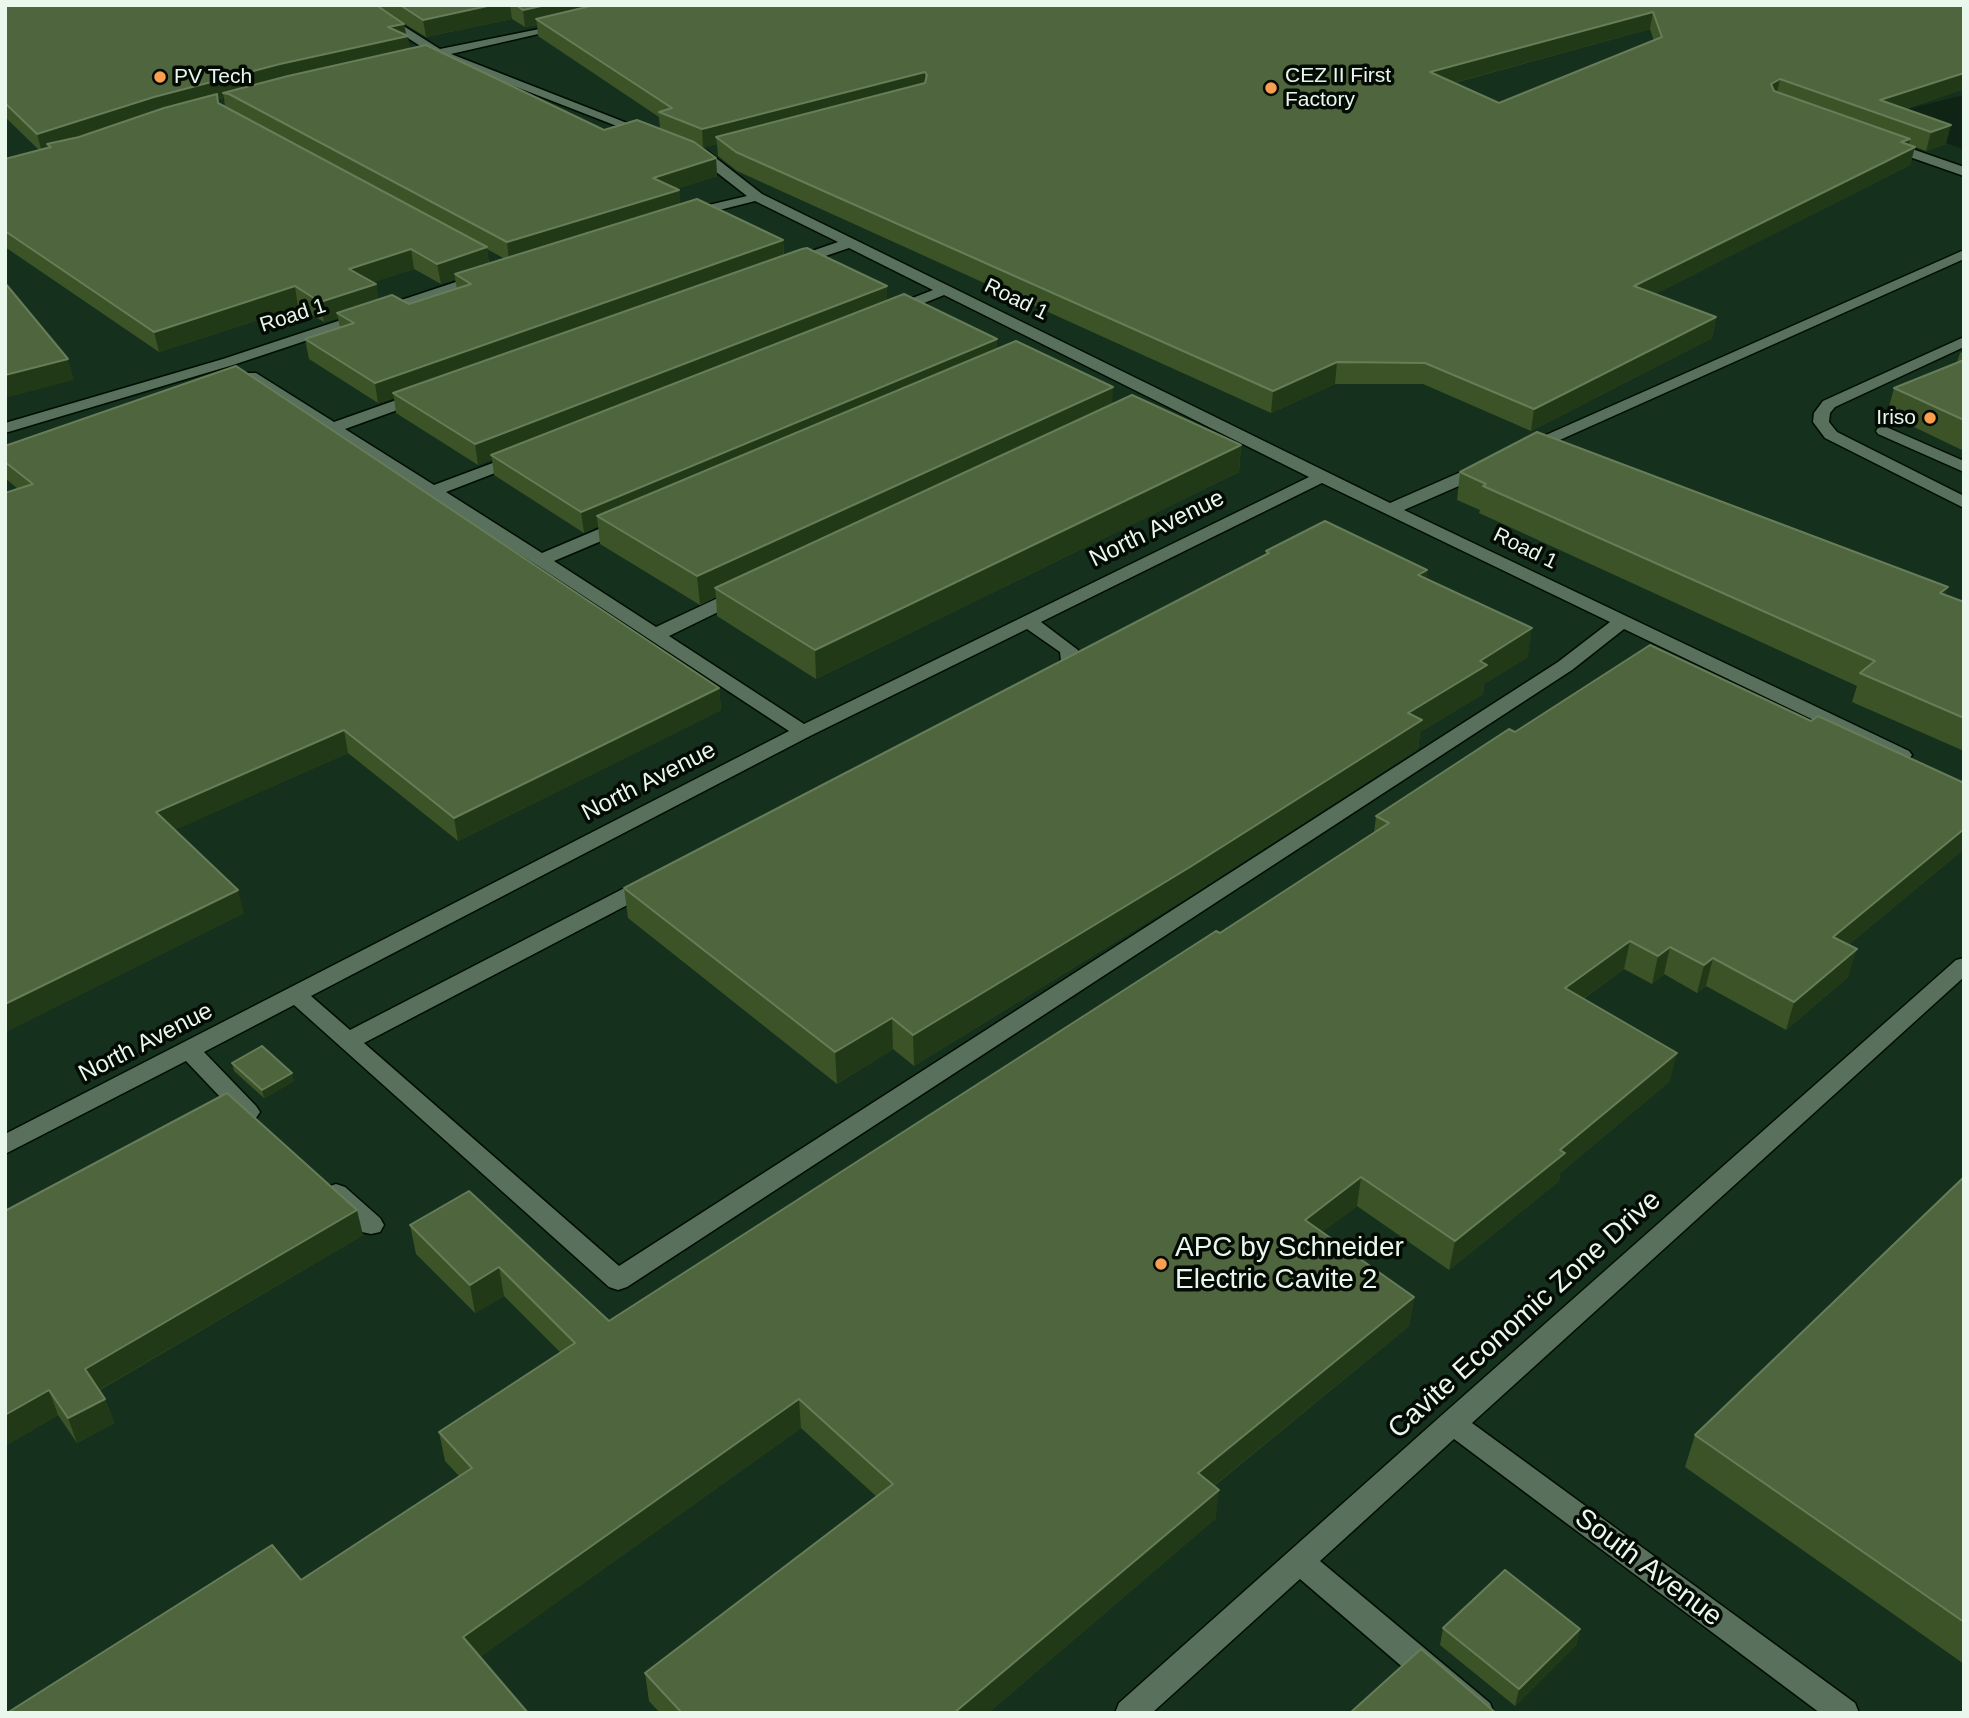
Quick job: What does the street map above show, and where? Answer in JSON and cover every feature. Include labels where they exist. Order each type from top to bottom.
[{"type":"street","name":"Road 1","points":[[362,5],[438,53],[670,142],[708,152],[757,198],[1322,477],[1915,761]]},
{"type":"street","points":[[413,57],[573,23]]},
{"type":"street","points":[[1875,141],[1964,172]]},
{"type":"street","points":[[674,218],[757,198]]},
{"type":"street","points":[[772,270],[849,243]]},
{"type":"street","points":[[1391,509],[1964,254]]},
{"type":"street","name":"Road 1","points":[[5,428],[228,362],[495,273]]},
{"type":"street","points":[[871,320],[945,290]]},
{"type":"street","points":[[1964,341],[1829,404],[1822,413],[1821,422],[1831,435],[1964,503]]},
{"type":"street","points":[[1027,354],[1052,343]]},
{"type":"street","points":[[228,362],[541,560],[803,732]]},
{"type":"street","points":[[331,428],[436,391]]},
{"type":"street","points":[[1139,410],[1164,398]]},
{"type":"street","points":[[1884,431],[1964,467]]},
{"type":"street","points":[[431,492],[532,453]]},
{"type":"street","name":"North Avenue","points":[[5,1145],[803,732],[1322,477]]},
{"type":"street","points":[[541,560],[643,516]]},
{"type":"street","points":[[653,636],[763,584]]},
{"type":"street","points":[[1028,621],[1069,650],[1070,661],[1064,668],[1040,681]]},
{"type":"street","points":[[296,995],[618,1280],[1553,674],[1623,621]]},
{"type":"street","points":[[349,1041],[670,874]]},
{"type":"street","name":"Cavite Economic Zone Drive","points":[[1130,1713],[1964,965]]},
{"type":"street","points":[[189,1050],[230,1096],[260,1124]]},
{"type":"street","points":[[206,1109],[230,1096]]},
{"type":"street","points":[[321,1179],[371,1225]]},
{"type":"street","name":"South Avenue","points":[[1452,1423],[1844,1713]]},
{"type":"street","points":[[1299,1561],[1479,1713]]},
{"type":"shaded area","points":[[5,5],[1964,5],[1964,95],[1880,116],[1964,150],[1964,1713],[5,1713]]},
{"type":"building","name":"PV Tech","points":[[5,5],[376,5],[404,24],[388,27],[408,36],[280,64],[154,97],[37,134],[5,103]]},
{"type":"building","points":[[400,5],[492,5],[423,20]]},
{"type":"building","points":[[516,5],[546,5],[523,10]]},
{"type":"building","points":[[595,5],[1964,5],[1964,73],[1880,100],[1951,125],[1931,132],[1780,79],[1771,84],[1774,91],[1910,139],[1901,142],[1915,147],[1634,286],[1716,317],[1534,409],[1425,363],[1337,362],[1273,391],[736,152],[716,137],[925,83],[925,72],[702,129],[659,112],[672,108],[536,19]],"holes":[[[1653,12],[1662,37],[1499,103],[1430,72]]]},
{"type":"building","points":[[426,45],[604,130],[637,120],[694,142],[716,158],[653,178],[679,190],[507,242],[223,93]]},
{"type":"building","points":[[217,94],[218,103],[487,247],[437,264],[411,249],[349,269],[376,284],[320,302],[295,286],[154,332],[5,231],[5,159],[51,147],[47,144],[79,137],[164,108]]},
{"type":"building","points":[[697,199],[783,240],[375,383],[305,339],[354,323],[337,313],[392,295],[409,304],[471,284],[455,274]]},
{"type":"building","points":[[807,248],[887,286],[475,444],[393,393],[802,249]]},
{"type":"building","points":[[5,283],[68,359],[5,375]]},
{"type":"building","points":[[904,294],[997,339],[581,512],[491,455]]},
{"type":"building","points":[[1016,341],[1113,387],[697,576],[597,516]]},
{"type":"building","points":[[1964,360],[1964,420],[1894,388]]},
{"type":"building","points":[[236,366],[719,688],[454,818],[344,730],[156,812],[238,890],[5,1004],[5,493],[33,484],[5,462],[5,446]]},
{"type":"building","points":[[1132,395],[1241,445],[815,650],[715,588]]},
{"type":"building","points":[[1537,432],[1948,587],[1940,593],[1964,602],[1964,718],[1860,673],[1875,661],[1483,486],[1486,484],[1460,472]]},
{"type":"building","points":[[1325,521],[1427,570],[1418,575],[1532,628],[1480,661],[1487,665],[1408,713],[1422,720],[1190,867],[913,1035],[892,1018],[835,1052],[624,888],[1269,553],[1266,551]]},
{"type":"building","points":[[1650,645],[1811,721],[1818,716],[1964,783],[1964,829],[1833,937],[1857,949],[1794,1002],[1713,958],[1704,965],[1670,947],[1658,956],[1630,941],[1565,988],[1677,1053],[1560,1150],[1565,1153],[1455,1241],[1361,1177],[1305,1220],[1414,1297],[1198,1473],[1219,1490],[954,1713],[682,1713],[645,1673],[893,1484],[799,1399],[463,1637],[528,1713],[7,1713],[272,1545],[301,1580],[472,1468],[439,1432],[575,1343],[499,1267],[470,1285],[410,1225],[469,1191],[609,1321],[1216,931],[1220,933],[1389,823],[1376,816],[1509,729],[1515,732]]},
{"type":"building","points":[[262,1046],[292,1073],[262,1090],[232,1063]]},
{"type":"building","points":[[227,1093],[357,1210],[85,1369],[105,1399],[68,1418],[49,1390],[5,1415],[5,1211]]},
{"type":"building","points":[[1964,1177],[1964,1622],[1695,1435]]},
{"type":"building","points":[[1505,1570],[1580,1629],[1519,1689],[1443,1628]]},
{"type":"building","points":[[1421,1649],[1496,1713],[1350,1713]]},
{"type":"place","name":"PV Tech","points":[[160,77]]},
{"type":"place","name":"CEZ II First Factory","points":[[1271,88]]},
{"type":"place","name":"Iriso","points":[[1930,418]]},
{"type":"place","name":"APC by Schneider Electric Cavite 2","points":[[1161,1264]]}]
